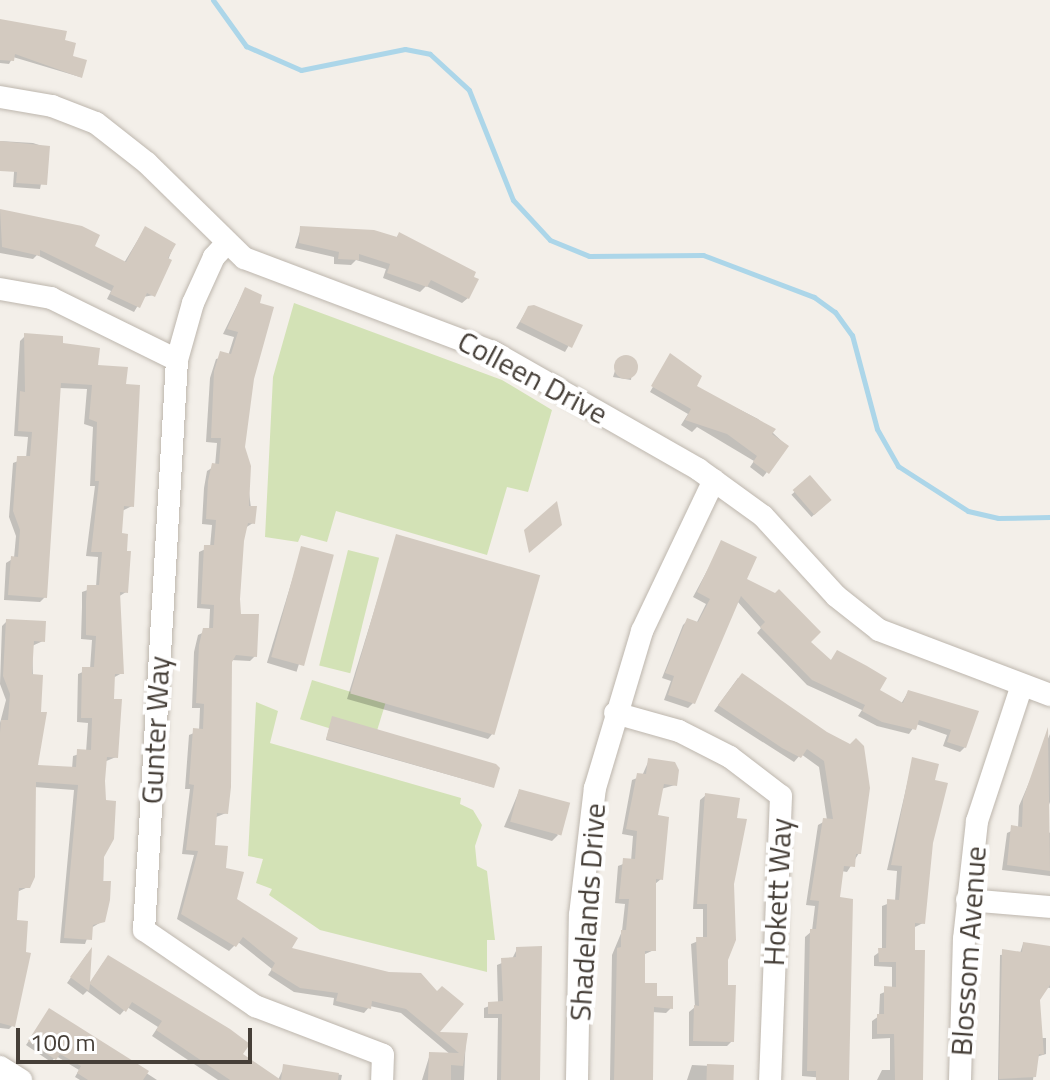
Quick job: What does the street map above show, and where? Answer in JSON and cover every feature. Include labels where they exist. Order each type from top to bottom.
[{"type":"street","name":"Colleen Drive","points":[[0,97],[52,106],[96,123],[147,163],[226,244],[291,279],[428,324],[493,352],[714,480],[763,516],[836,596],[879,630],[1050,695]]},
{"type":"street","name":"Gunter Way","points":[[226,244],[214,257],[193,303],[177,360],[144,930],[255,1006],[383,1055],[382,1080]]},
{"type":"street","points":[[0,289],[51,298],[177,360]]},
{"type":"street","name":"Shadelands Drive","points":[[577,1080],[585,859],[595,788],[642,631],[714,480]]},
{"type":"street","name":"Blossom Avenue","points":[[960,1080],[967,900],[977,821],[1022,685]]},
{"type":"street","name":"Hokett Way","points":[[615,713],[679,731],[730,757],[781,796],[770,1080]]},
{"type":"street","points":[[967,900],[1050,907]]},
{"type":"street","points":[[0,1067],[21,1080]]},
{"type":"green space","points":[[294,303],[502,380],[552,410],[528,492],[507,487],[487,555],[336,511],[327,542],[301,535],[298,542],[265,537],[273,377]]},
{"type":"green space","points":[[348,550],[379,558],[350,673],[319,665]]},
{"type":"green space","points":[[312,680],[386,703],[374,742],[300,719]]},
{"type":"green space","points":[[256,702],[278,711],[270,743],[461,798],[460,804],[473,810],[482,825],[475,846],[477,866],[487,871],[495,940],[487,940],[487,972],[320,930],[269,895],[272,889],[256,883],[263,859],[248,856]]},
{"type":"building","points":[[0,19],[67,31],[65,40],[76,43],[73,56],[87,60],[82,78],[15,54],[14,61],[0,60]]},
{"type":"building","points":[[0,141],[50,146],[47,185],[16,183],[17,172],[0,171]]},
{"type":"building","points":[[0,209],[82,226],[100,235],[95,246],[126,262],[145,226],[176,244],[155,297],[147,293],[140,308],[110,294],[114,286],[40,250],[40,256],[2,247]]},
{"type":"building","points":[[300,226],[374,230],[397,237],[399,232],[476,272],[474,277],[479,279],[469,299],[431,280],[427,287],[387,273],[390,264],[359,254],[359,260],[338,259],[339,252],[299,243]]},
{"type":"building","points":[[245,287],[262,295],[260,303],[274,307],[254,379],[245,447],[251,466],[249,506],[257,506],[255,524],[248,523],[244,541],[240,599],[241,614],[259,614],[257,657],[236,655],[232,662],[231,787],[228,814],[217,813],[215,845],[228,846],[226,868],[244,872],[237,899],[298,938],[292,948],[389,972],[421,973],[437,991],[442,986],[464,1004],[440,1032],[468,1033],[463,1066],[451,1065],[451,1080],[428,1080],[429,1052],[459,1053],[406,1009],[372,1001],[371,1009],[336,1001],[338,993],[300,988],[271,970],[275,963],[243,937],[236,947],[181,914],[198,851],[186,850],[194,785],[189,784],[193,728],[203,729],[204,704],[196,703],[199,645],[203,628],[213,628],[214,605],[201,604],[204,545],[214,545],[216,520],[206,519],[208,481],[212,463],[219,464],[221,438],[211,438],[214,371],[220,351],[231,354],[238,332],[227,329]]},
{"type":"building","points":[[534,305],[583,325],[572,348],[520,322],[528,306]]},
{"type":"building","points":[[24,333],[63,336],[63,343],[100,348],[98,365],[128,367],[126,384],[140,385],[134,507],[124,506],[122,533],[128,534],[127,551],[131,551],[128,593],[120,592],[124,674],[115,674],[114,699],[122,699],[118,758],[107,757],[105,781],[106,800],[116,801],[114,839],[104,857],[103,881],[111,881],[110,900],[105,922],[93,925],[92,940],[64,938],[78,785],[36,782],[35,877],[30,888],[19,888],[17,920],[28,921],[26,952],[31,953],[15,1027],[0,1023],[0,733],[1,720],[8,720],[10,694],[3,676],[6,619],[46,621],[45,642],[34,641],[32,674],[43,675],[41,712],[47,712],[38,765],[76,767],[77,749],[91,750],[92,718],[81,718],[82,667],[94,667],[96,636],[86,635],[87,585],[99,585],[102,552],[91,552],[99,481],[95,481],[97,422],[89,419],[92,385],[61,383],[47,598],[8,595],[11,556],[18,557],[20,530],[13,511],[17,456],[30,456],[32,432],[18,431],[20,391],[25,392]]},
{"type":"building","points":[[670,353],[702,376],[697,386],[776,429],[772,434],[789,446],[769,474],[753,462],[757,456],[727,434],[685,420],[691,409],[651,386]]},
{"type":"building","points":[[621,355],[631,355],[638,362],[638,372],[631,379],[621,379],[614,372],[614,362]]},
{"type":"building","points":[[810,475],[832,500],[814,515],[793,490]]},
{"type":"building","points":[[557,501],[562,525],[529,553],[524,530]]},
{"type":"building","points":[[396,534],[540,575],[494,735],[350,694]]},
{"type":"building","points":[[721,540],[757,557],[747,579],[775,593],[779,589],[821,632],[811,642],[831,660],[837,650],[867,666],[887,678],[880,690],[903,703],[908,690],[979,711],[966,748],[947,742],[951,730],[919,720],[916,730],[882,722],[862,711],[865,705],[812,680],[760,627],[765,622],[741,596],[695,704],[668,695],[674,676],[665,673],[687,618],[698,622],[710,599],[697,592]]},
{"type":"building","points":[[301,546],[334,555],[304,666],[271,657]]},
{"type":"building","points":[[742,673],[827,732],[850,744],[856,738],[864,746],[870,788],[861,854],[856,854],[855,867],[844,866],[840,897],[853,899],[849,1080],[816,1080],[816,1071],[807,1071],[810,929],[816,929],[819,901],[810,900],[823,818],[833,819],[824,761],[807,749],[801,758],[782,748],[718,705]]},
{"type":"building","points":[[332,716],[496,764],[500,768],[494,788],[326,739]]},
{"type":"building","points":[[1048,727],[1050,871],[1007,865],[1011,825],[1022,827],[1023,799]]},
{"type":"building","points":[[912,757],[939,764],[935,780],[948,783],[933,843],[925,924],[915,923],[915,950],[925,950],[923,1080],[895,1080],[894,1034],[877,1034],[877,1014],[884,1014],[884,986],[896,987],[896,962],[879,962],[878,948],[886,948],[887,899],[899,900],[902,866],[891,865]]},
{"type":"building","points":[[648,758],[675,762],[679,770],[677,786],[664,784],[658,815],[669,817],[663,880],[656,879],[656,951],[645,951],[645,983],[657,983],[657,996],[673,996],[673,1009],[654,1007],[653,1080],[614,1080],[617,948],[621,947],[621,930],[626,930],[629,899],[619,899],[623,858],[635,859],[637,831],[626,829],[637,773],[646,774]]},
{"type":"building","points":[[519,789],[570,803],[561,836],[510,822]]},
{"type":"building","points":[[705,793],[740,798],[737,818],[747,819],[734,884],[736,940],[728,960],[728,985],[736,985],[734,1042],[693,1041],[694,1005],[699,1006],[696,937],[707,937],[707,904],[697,904]]},
{"type":"building","points":[[1023,942],[1050,946],[1050,985],[1040,1000],[1044,1055],[1039,1054],[1036,1077],[999,1079],[1002,949],[1022,952]]},
{"type":"building","points":[[542,946],[540,1080],[501,1080],[502,1014],[488,1014],[488,1002],[503,1001],[501,958],[516,957],[516,947]]},
{"type":"building","points":[[92,947],[90,982],[108,955],[230,1029],[250,1044],[243,1054],[281,1080],[230,1080],[156,1030],[162,1021],[132,1002],[126,1012],[90,984],[89,991],[70,977]]},
{"type":"building","points":[[49,1008],[149,1071],[143,1080],[88,1080],[77,1073],[81,1066],[60,1054],[56,1060],[28,1041]]},
{"type":"building","points":[[283,1064],[339,1073],[338,1080],[281,1080]]},
{"type":"building","points":[[707,1064],[734,1065],[733,1080],[706,1080]]},
{"type":"waterway","points":[[213,0],[246,46],[301,70],[405,49],[430,54],[469,90],[513,200],[550,240],[589,256],[703,255],[814,297],[835,312],[852,335],[877,429],[898,466],[968,511],[998,518],[1050,517]]}]
